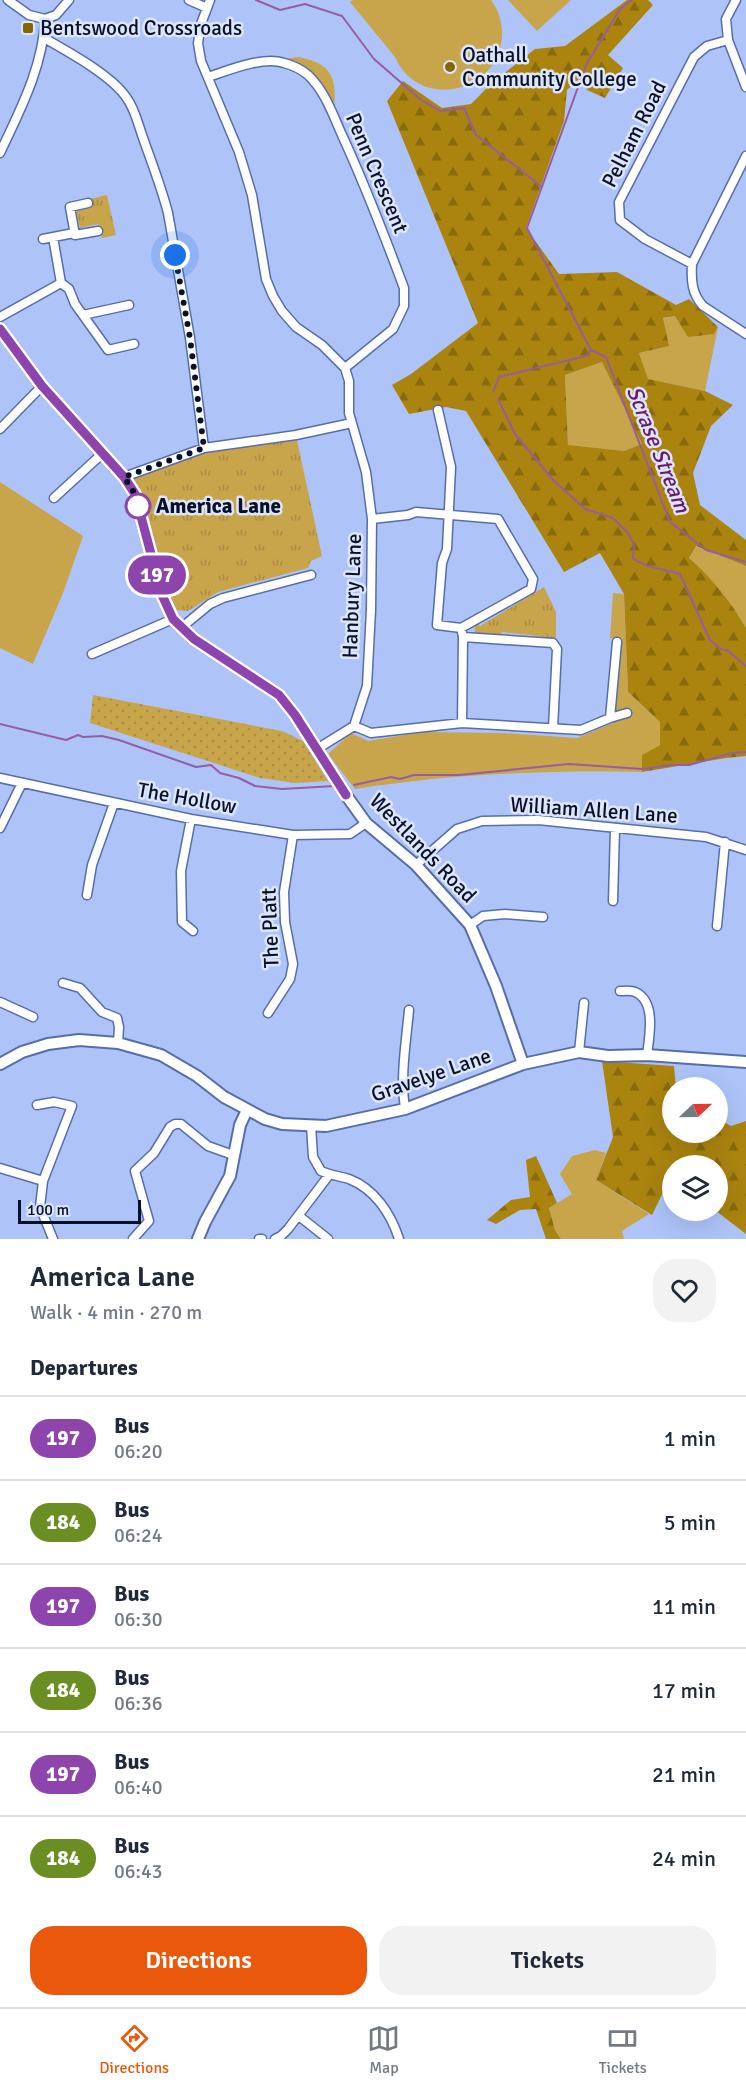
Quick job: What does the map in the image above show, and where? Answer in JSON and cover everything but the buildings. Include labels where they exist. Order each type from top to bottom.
[{"type":"street","points":[[8,0],[29,15],[45,19],[56,15],[69,0]]},
{"type":"street","points":[[189,0],[209,4],[201,24],[198,43],[201,61],[239,152],[249,186],[266,279],[273,296],[296,327],[322,345],[345,368]]},
{"type":"street","points":[[736,0],[726,19],[728,39],[746,87]]},
{"type":"street","points":[[0,153],[22,107],[40,60],[45,19]]},
{"type":"street","points":[[44,38],[79,58],[107,79],[126,96],[136,118],[168,213],[190,338],[204,448]]},
{"type":"street","name":"Pelham Road","points":[[692,264],[645,239],[620,220],[619,202],[694,57],[707,46],[728,39]]},
{"type":"street","name":"Penn Crescent","points":[[208,77],[236,68],[267,62],[282,62],[308,75],[321,91],[333,114],[361,176],[404,288],[404,306],[393,329],[345,368]]},
{"type":"street","points":[[746,156],[692,264],[691,277],[692,288],[698,300],[746,334]]},
{"type":"street","points":[[74,232],[70,207],[88,203]]},
{"type":"street","points":[[43,239],[74,232],[75,235],[98,231]]},
{"type":"street","points":[[53,237],[61,283],[69,289],[75,304],[108,350],[134,344]]},
{"type":"street","points":[[0,317],[61,283]]},
{"type":"street","points":[[83,315],[129,305]]},
{"type":"street","points":[[0,329],[42,386],[124,477],[135,494],[162,595],[173,619],[194,639],[279,695],[295,715],[316,749],[354,726],[371,734],[462,723],[581,730],[627,713]]},
{"type":"street","name":"Hanbury Lane","points":[[345,368],[349,381],[349,412],[366,472],[372,519],[367,687],[354,726]]},
{"type":"street","points":[[0,429],[42,386]]},
{"type":"street","points":[[372,519],[416,512],[447,514],[498,519],[533,579],[531,589],[461,628],[437,625],[442,563],[447,549],[447,514],[451,467],[438,410]]},
{"type":"street","points":[[124,477],[204,448],[296,435],[352,423]]},
{"type":"street","points":[[54,498],[103,453]]},
{"type":"street","points":[[181,628],[197,613],[216,601],[311,575]]},
{"type":"street","points":[[92,654],[173,619]]},
{"type":"street","points":[[461,628],[463,638],[462,723]]},
{"type":"street","points":[[463,638],[553,643],[557,649],[553,728]]},
{"type":"street","points":[[610,718],[617,642]]},
{"type":"street","name":"Westlands Road","points":[[316,749],[366,823],[416,865],[470,925],[496,986],[523,1064]]},
{"type":"street","name":"The Hollow","points":[[0,777],[191,819],[293,835],[350,834],[366,823]]},
{"type":"street","points":[[0,828],[22,783]]},
{"type":"street","points":[[87,895],[92,865],[114,803]]},
{"type":"street","points":[[191,819],[181,871],[182,921],[193,931]]},
{"type":"street","name":"William Allen Lane","points":[[416,865],[457,830],[482,821],[538,820],[706,837],[746,850]]},
{"type":"street","points":[[613,901],[615,828]]},
{"type":"street","name":"The Platt","points":[[268,1013],[290,980],[292,964],[285,922],[284,892],[293,835]]},
{"type":"street","points":[[717,926],[725,842]]},
{"type":"street","points":[[470,925],[483,916],[505,914],[543,917]]},
{"type":"street","points":[[63,982],[80,988],[102,1012],[117,1017],[119,1027],[114,1043]]},
{"type":"street","points":[[620,991],[635,992],[645,1000],[651,1019],[647,1055]]},
{"type":"street","points":[[0,1002],[33,1017]]},
{"type":"street","points":[[579,1052],[584,1003]]},
{"type":"street","points":[[405,1109],[404,1065],[409,1010]]},
{"type":"street","name":"Gravelye Lane","points":[[0,1064],[22,1052],[48,1044],[79,1040],[114,1043],[161,1055],[197,1076],[224,1098],[265,1119],[282,1124],[326,1126],[405,1109],[523,1064],[579,1052],[746,1062]]},
{"type":"street","points":[[37,1105],[54,1102],[72,1106],[43,1181],[40,1207],[53,1239]]},
{"type":"street","points":[[198,1239],[230,1176],[240,1125],[247,1110]]},
{"type":"street","points":[[133,1239],[153,1221],[135,1171],[154,1153],[170,1126],[181,1124],[208,1146],[233,1155]]},
{"type":"street","points":[[311,1125],[313,1157],[321,1171],[349,1179],[379,1201],[389,1214],[399,1239]]},
{"type":"street","points":[[0,1168],[43,1181]]},
{"type":"street","points":[[275,1239],[281,1236],[299,1216],[329,1175]]},
{"type":"street","points":[[299,1216],[328,1239]]},
{"type":"green space","points":[[353,0],[491,0],[502,26],[499,51],[490,68],[476,80],[459,88],[441,90],[423,85],[407,75],[350,2]]},
{"type":"green space","points":[[508,0],[571,0],[537,31]]},
{"type":"green space","points":[[627,0],[648,0],[653,5],[608,55],[623,68],[605,98],[587,90],[580,78],[567,90],[564,121],[526,228],[559,274],[617,272],[676,305],[689,299],[718,327],[714,334],[688,337],[675,316],[663,318],[669,346],[639,353],[648,379],[705,391],[733,405],[711,426],[693,473],[700,505],[746,540],[746,566],[696,546],[689,558],[720,591],[746,628],[746,756],[642,772],[642,755],[660,745],[660,722],[628,692],[624,594],[600,553],[564,572],[466,411],[446,407],[409,414],[392,385],[411,374],[478,323],[387,101],[403,81],[442,108],[471,104],[493,82],[535,49],[565,46]],"holes":[[[602,362],[642,444],[624,451],[568,445],[565,375]]]},
{"type":"green space","points":[[299,57],[319,64],[330,74],[334,88],[334,109],[315,78],[303,68],[284,59]]},
{"type":"green space","points":[[107,195],[116,235],[102,238],[98,224],[80,228],[76,210],[91,206],[90,199]]},
{"type":"green space","points":[[675,316],[714,334],[718,327],[705,391],[647,379],[639,353],[668,346],[662,319]]},
{"type":"green space","points":[[602,362],[643,444],[624,451],[568,446],[565,375]]},
{"type":"green space","points":[[297,440],[322,556],[311,561],[308,568],[218,592],[188,611],[176,610],[164,592],[130,479],[204,450]]},
{"type":"green space","points":[[0,482],[83,536],[63,593],[33,664],[0,648]]},
{"type":"green space","points":[[695,546],[746,566],[746,628],[739,616],[689,558]]},
{"type":"green space","points":[[544,587],[556,612],[556,638],[502,632],[501,635],[475,633],[475,625],[480,626]]},
{"type":"green space","points":[[613,593],[624,594],[628,692],[660,722],[660,745],[642,755],[642,772],[498,774],[355,789],[328,754],[351,733],[368,741],[423,732],[503,733],[577,738],[613,723],[621,639],[610,638]]},
{"type":"green space","points":[[93,695],[282,731],[303,741],[328,781],[295,783],[260,778],[90,723]]},
{"type":"green space","points":[[602,1061],[674,1066],[675,1077],[662,1077],[662,1143],[728,1143],[728,1124],[731,1126],[746,1121],[746,1234],[728,1220],[728,1155],[662,1155],[662,1194],[652,1215],[596,1180],[613,1137]]},
{"type":"green space","points":[[595,1150],[606,1153],[596,1180],[649,1214],[622,1231],[624,1239],[561,1239],[555,1230],[549,1208],[572,1194],[560,1174],[572,1156]]},
{"type":"green space","points":[[536,1156],[557,1203],[549,1208],[555,1230],[561,1239],[546,1239],[536,1209],[520,1210],[496,1224],[487,1220],[511,1200],[530,1197],[526,1160]]},
{"type":"waterway","points":[[256,0],[280,10],[305,4],[342,16],[374,59],[420,99],[440,111],[464,108],[476,135],[542,187]]},
{"type":"waterway","name":"Scrase Stream","points":[[591,350],[527,228],[586,65],[620,9],[632,0]]},
{"type":"waterway","name":"Scrase Stream","points":[[591,350],[606,357],[670,522],[706,550],[746,562]]},
{"type":"waterway","points":[[493,392],[499,377],[586,356],[591,350]]},
{"type":"waterway","points":[[498,399],[515,434],[554,481],[585,509],[613,518],[628,533],[634,545],[633,558],[649,566],[680,574],[710,640],[746,666]]},
{"type":"waterway","points":[[0,724],[66,740],[78,735],[102,736],[119,740],[196,767],[211,765],[220,773],[239,778],[255,786],[282,789],[335,786]]},
{"type":"waterway","points":[[354,785],[391,777],[400,779],[414,775],[459,775],[569,764],[642,769],[689,765],[732,753],[746,752]]},
{"type":"bus line","name":"197","points":[[0,329],[42,386],[124,477],[135,494],[162,595],[173,619],[194,639],[279,695],[295,715],[346,795]]},
{"type":"place","name":"Bentswood Crossroads","points":[[28,28]]},
{"type":"place","name":"Oathall Community College","points":[[450,67]]},
{"type":"place","name":"America Lane","points":[[138,506]]},
{"type":"route","points":[[138,506],[140,514],[135,494],[124,477],[204,448],[190,338],[175,255]]}]
